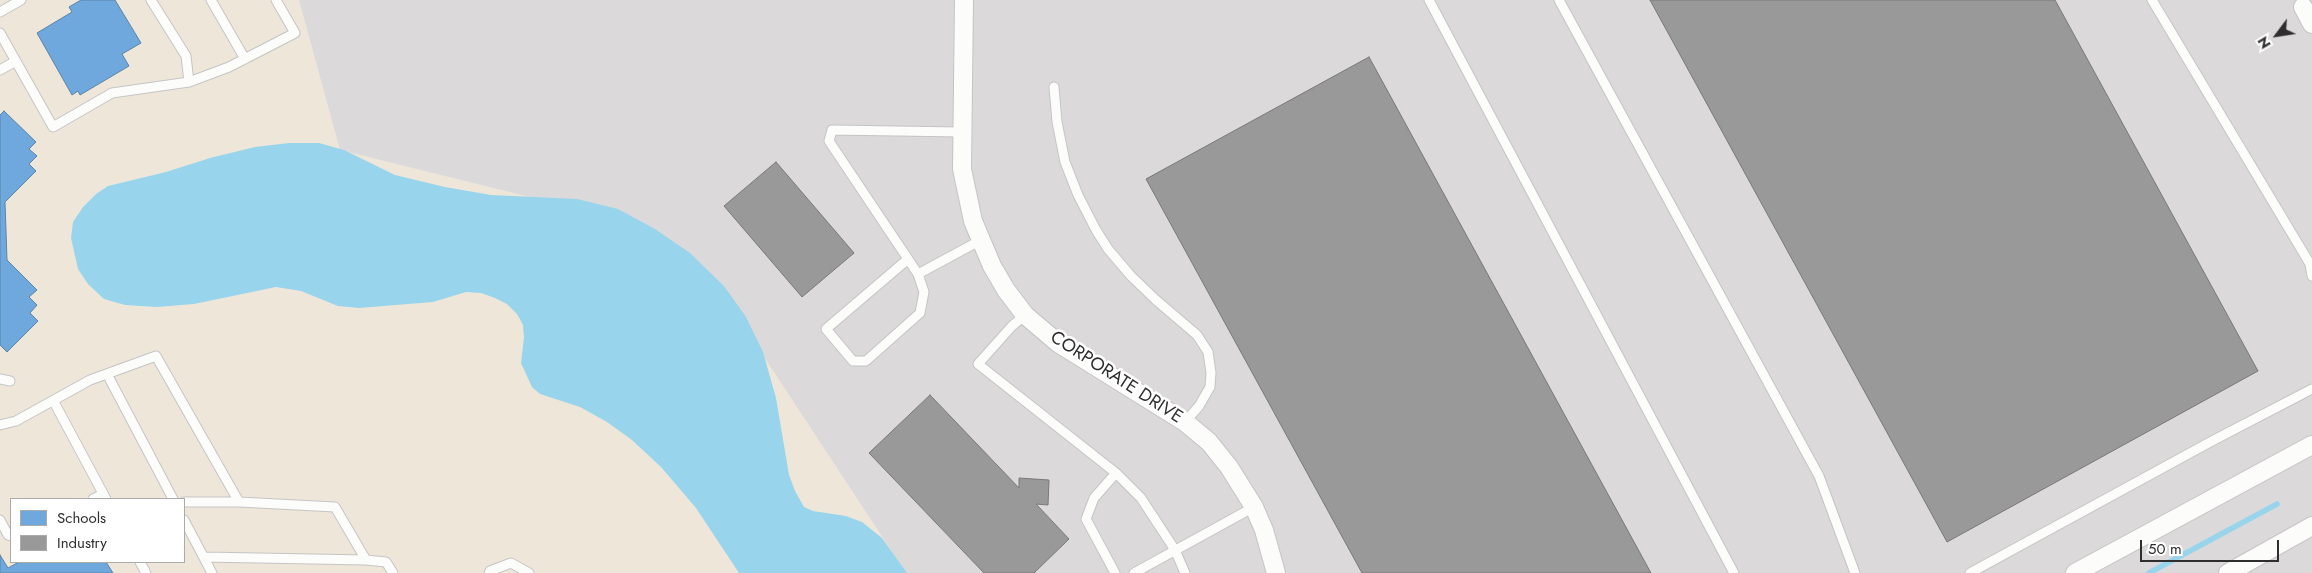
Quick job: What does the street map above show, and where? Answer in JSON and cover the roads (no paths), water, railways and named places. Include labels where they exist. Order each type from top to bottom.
[{"type":"street","name":"CORPORATE DRIVE","points":[[964,0],[962,169],[973,221],[1006,290],[1025,315],[1058,343],[1185,422],[1209,442],[1228,466],[1254,507],[1264,530],[1276,573]]},
{"type":"street","points":[[2303,7],[2312,24]]},
{"type":"street","points":[[2075,573],[2312,445]]},
{"type":"street","points":[[2230,573],[2312,526]]},
{"type":"lane","points":[[0,12],[21,0]]},
{"type":"lane","points":[[151,0],[186,56],[189,82]]},
{"type":"lane","points":[[211,0],[245,59]]},
{"type":"lane","points":[[0,33],[53,127],[112,93],[189,82],[245,59],[295,33],[276,0]]},
{"type":"lane","points":[[1429,0],[1734,573]]},
{"type":"lane","points":[[1559,0],[1819,476],[1855,573]]},
{"type":"lane","points":[[2152,0],[2310,264],[2312,276]]},
{"type":"lane","points":[[0,70],[16,61]]},
{"type":"lane","points":[[1054,87],[1057,122],[1065,162],[1078,195],[1096,230],[1108,249],[1131,276],[1197,335],[1208,352],[1212,373],[1210,387],[1199,406],[1185,422]]},
{"type":"lane","points":[[908,259],[826,329],[853,361],[866,361],[920,313],[924,292],[918,274],[908,259],[829,141],[832,130],[961,132]]},
{"type":"lane","points":[[918,274],[981,240]]},
{"type":"lane","points":[[1025,315],[1012,326],[978,364],[1116,474],[1141,498],[1175,550],[1185,573]]},
{"type":"lane","points":[[0,425],[16,421],[54,402],[90,380],[156,356],[239,502]]},
{"type":"lane","points":[[107,374],[172,498]]},
{"type":"lane","points":[[0,379],[10,381]]},
{"type":"lane","points":[[1970,573],[2212,441],[2312,389]]},
{"type":"lane","points":[[54,402],[105,496]]},
{"type":"lane","points":[[1115,573],[1086,519],[1094,498],[1116,474]]},
{"type":"lane","points":[[185,502],[239,502],[335,507],[366,560]]},
{"type":"lane","points":[[1134,573],[1254,507]]},
{"type":"lane","points":[[0,520],[10,536]]},
{"type":"lane","points":[[185,522],[212,573]]},
{"type":"lane","points":[[204,557],[366,560],[386,562],[393,573]]},
{"type":"lane","points":[[489,573],[511,563],[529,573]]},
{"type":"water","points":[[289,143],[319,143],[344,150],[395,175],[445,187],[491,195],[577,199],[618,209],[655,229],[690,253],[724,286],[746,317],[763,352],[776,398],[789,475],[804,507],[813,511],[846,516],[862,522],[882,538],[907,573],[739,573],[696,508],[661,467],[632,440],[607,422],[580,407],[540,394],[532,387],[521,363],[524,337],[523,325],[517,314],[507,304],[495,298],[481,293],[466,292],[433,302],[359,308],[338,306],[301,291],[276,287],[194,304],[157,307],[125,305],[104,299],[88,284],[78,269],[71,238],[73,222],[83,207],[96,194],[108,186],[255,147]]},
{"type":"waterway","points":[[2149,573],[2277,504]]}]
